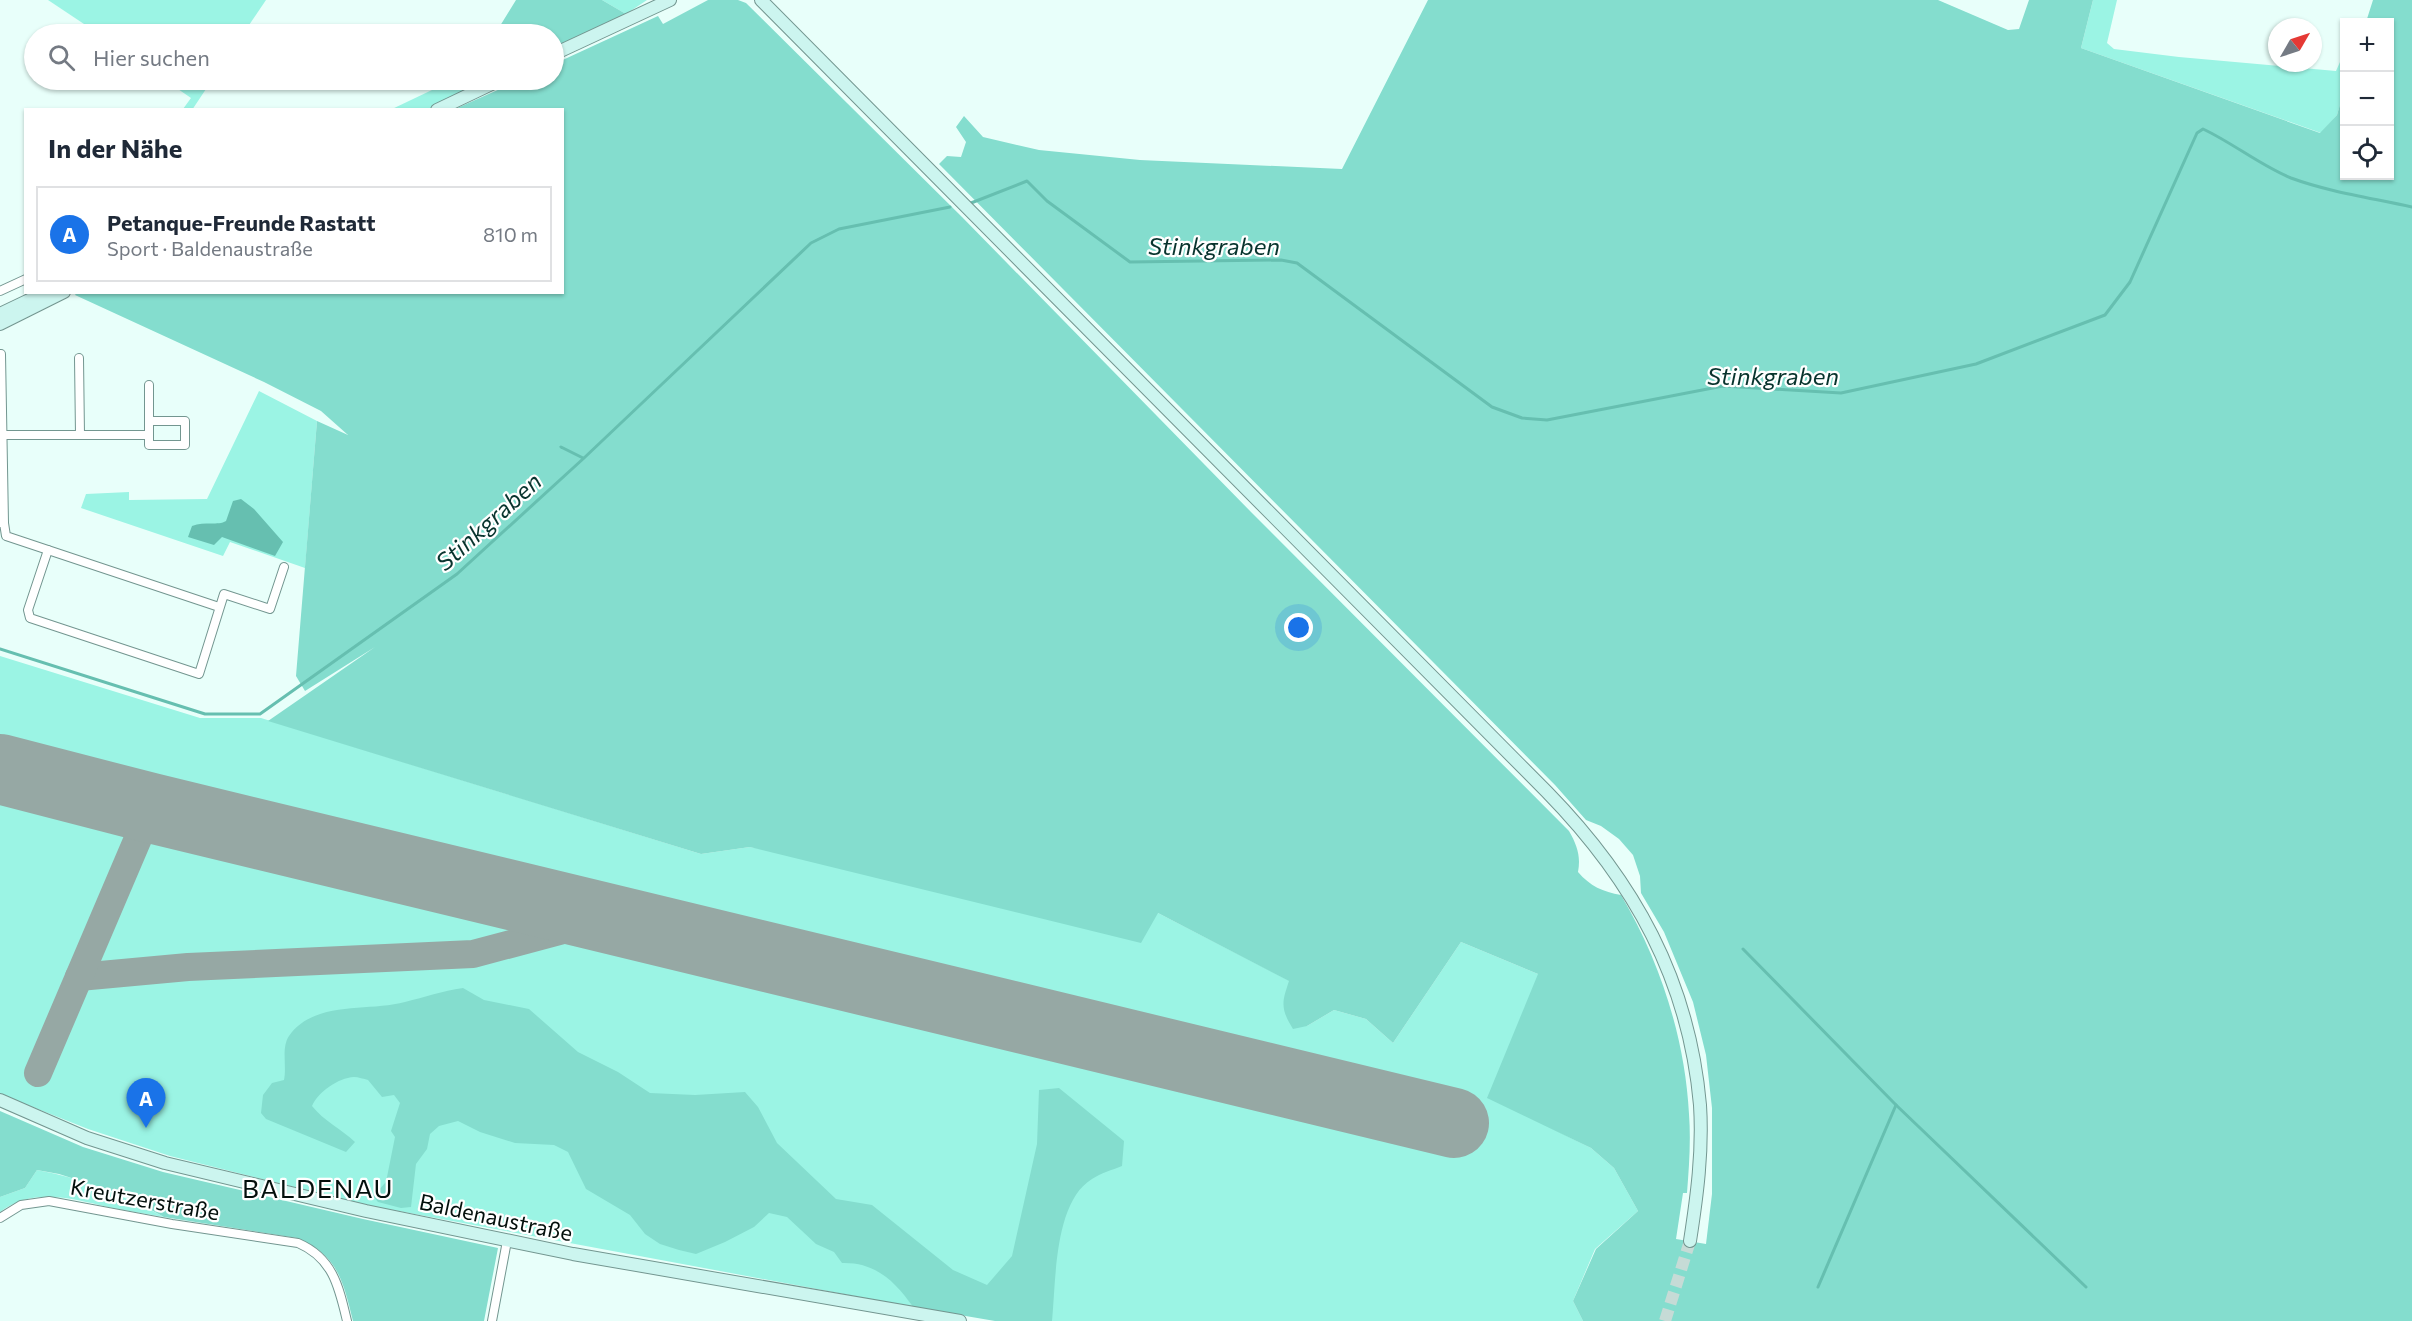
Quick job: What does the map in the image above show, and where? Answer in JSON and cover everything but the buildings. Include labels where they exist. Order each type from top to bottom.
[{"type":"main road","points":[[761,0],[771,5],[1547,792],[1598,848],[1638,905],[1664,960],[1681,1007],[1691,1048],[1700,1107],[1700,1137],[1699,1178],[1690,1241]]},
{"type":"main road","points":[[564,49],[666,1]]},
{"type":"main road","points":[[441,108],[479,90]]},
{"type":"main road","points":[[0,314],[42,294]]},
{"type":"main road","points":[[0,324],[60,294]]},
{"type":"main road","name":"Baldenaustraße","points":[[0,1100],[87,1138],[165,1163],[366,1211],[573,1254],[960,1321]]},
{"type":"street","points":[[0,291],[24,280]]},
{"type":"street","points":[[1,354],[2,523],[6,536],[219,607]]},
{"type":"street","points":[[79,358],[80,435]]},
{"type":"street","points":[[149,385],[149,421],[149,445],[185,445],[185,421],[149,421]]},
{"type":"street","points":[[2,435],[149,435]]},
{"type":"street","points":[[48,550],[28,610],[30,618],[199,674],[224,594],[270,609],[284,567]]},
{"type":"street","name":"Kreutzerstraße","points":[[0,1218],[21,1205],[49,1201],[172,1224],[298,1243],[315,1252],[333,1271],[347,1321]]},
{"type":"street","points":[[492,1321],[507,1241]]},
{"type":"shaded area","points":[[48,0],[266,0],[250,24],[84,24]]},
{"type":"shaded area","points":[[516,0],[602,0],[626,14],[564,44],[564,24],[501,24]]},
{"type":"shaded area","points":[[602,0],[647,0],[626,14]]},
{"type":"shaded area","points":[[708,0],[738,0],[746,3],[962,217],[1251,512],[1569,831],[1578,851],[1578,872],[1597,888],[1621,895],[1648,946],[1659,973],[1682,1057],[1689,1114],[1690,1154],[1687,1193],[1683,1193],[1676,1239],[1706,1244],[1712,1194],[1712,1108],[1706,1055],[1693,1002],[1664,932],[1641,893],[1640,876],[1633,855],[1619,839],[1601,826],[1586,820],[1555,785],[939,164],[947,156],[961,157],[966,142],[956,127],[964,116],[983,137],[1039,150],[1140,160],[1342,169],[1428,0],[1938,0],[2008,30],[2019,29],[2029,0],[2093,0],[2081,48],[2320,133],[2337,115],[2340,105],[2340,180],[2394,180],[2394,18],[2367,18],[2373,0],[2412,0],[2412,1321],[1583,1321],[1573,1301],[1596,1249],[1638,1211],[1614,1168],[1591,1148],[1487,1098],[1538,974],[1461,942],[1393,1043],[1366,1019],[1334,1010],[1307,1026],[1293,1029],[1284,1010],[1289,981],[1158,913],[1141,943],[750,847],[701,854],[268,721],[375,647],[305,691],[296,676],[317,421],[348,435],[321,411],[264,382],[75,295],[564,294],[564,108],[457,108],[498,90],[564,90],[564,59],[658,16],[663,24]]},
{"type":"shaded area","points":[[2093,0],[2117,0],[2107,43],[2114,49],[2268,65],[2268,72],[2336,71],[2340,62],[2340,105],[2337,115],[2321,133],[2081,48]]},
{"type":"shaded area","points":[[179,90],[205,90],[193,108],[184,108],[191,98]]},
{"type":"shaded area","points":[[432,90],[468,90],[430,108],[394,108]]},
{"type":"shaded area","points":[[259,391],[317,421],[305,568],[230,542],[223,556],[81,508],[86,494],[129,492],[129,500],[207,499]]},
{"type":"shaded area","points":[[241,499],[254,509],[283,542],[275,556],[222,537],[214,545],[188,537],[192,526],[226,521],[233,501]]},
{"type":"shaded area","points":[[0,656],[200,718],[261,718],[701,854],[750,847],[1158,913],[1290,981],[1307,1026],[1334,1010],[1366,1019],[1393,1043],[1461,942],[1538,974],[1545,1125],[1591,1148],[1614,1168],[1638,1211],[1595,1249],[1573,1301],[1583,1321],[1037,1321],[899,1286],[913,1307],[366,1205],[170,1156],[88,1129],[0,1094]]},
{"type":"shaded area","points":[[463,988],[484,1000],[529,1009],[578,1052],[618,1072],[650,1093],[695,1095],[745,1092],[758,1107],[777,1143],[836,1199],[872,1205],[953,1270],[987,1285],[1012,1256],[1037,1144],[1039,1090],[1059,1088],[1124,1141],[1122,1166],[1092,1179],[1080,1190],[1070,1205],[1059,1244],[1052,1321],[995,1321],[913,1307],[899,1289],[883,1275],[864,1266],[842,1263],[834,1252],[816,1244],[787,1217],[769,1213],[754,1227],[696,1254],[660,1244],[645,1234],[630,1215],[586,1189],[568,1152],[554,1145],[515,1143],[480,1132],[458,1121],[439,1126],[430,1134],[427,1149],[416,1164],[411,1207],[401,1208],[378,1202],[373,1196],[386,1182],[395,1137],[391,1131],[400,1103],[394,1095],[382,1097],[368,1080],[354,1077],[335,1083],[324,1091],[312,1106],[355,1142],[346,1152],[266,1119],[261,1113],[263,1095],[272,1083],[284,1080],[285,1052],[289,1036],[312,1017],[342,1009],[390,1005]]},
{"type":"shaded area","points":[[0,1111],[83,1147],[163,1172],[498,1248],[484,1321],[353,1321],[337,1271],[322,1253],[297,1238],[164,1217],[122,1194],[59,1174],[37,1170],[25,1188],[0,1197]]},
{"type":"shaded area","points":[[37,1170],[54,1173],[103,1189],[164,1217],[74,1199],[48,1197],[24,1200],[0,1212],[0,1197],[25,1188]]},
{"type":"waterway","name":"Stinkgraben","points":[[971,203],[1027,181],[1047,201],[1130,262],[1281,260],[1297,263],[1492,407],[1522,418],[1547,420],[1723,386],[1841,393],[1976,364],[2105,315],[2130,282],[2197,133],[2203,129],[2291,178],[2335,191],[2412,207]]},
{"type":"waterway","name":"Stinkgraben","points":[[0,649],[205,714],[260,714],[457,574],[584,458],[811,243],[839,229],[950,207]]},
{"type":"waterway","points":[[561,447],[583,458]]},
{"type":"waterway","points":[[1743,949],[1896,1105],[2086,1287]]},
{"type":"waterway","points":[[1818,1287],[1896,1105]]},
{"type":"taxiway","points":[[38,1073],[151,808]]},
{"type":"taxiway","points":[[79,977],[188,967],[473,954],[608,918]]},
{"type":"runway","points":[[0,769],[151,808],[1454,1123]]},
{"type":"tunnel","points":[[1665,1321],[1690,1241]]},
{"type":"place","name":"Petanque-Freunde Rastatt","points":[[146,1128]]},
{"type":"district","name":"BALDENAU","points":[[318,1187]]}]
